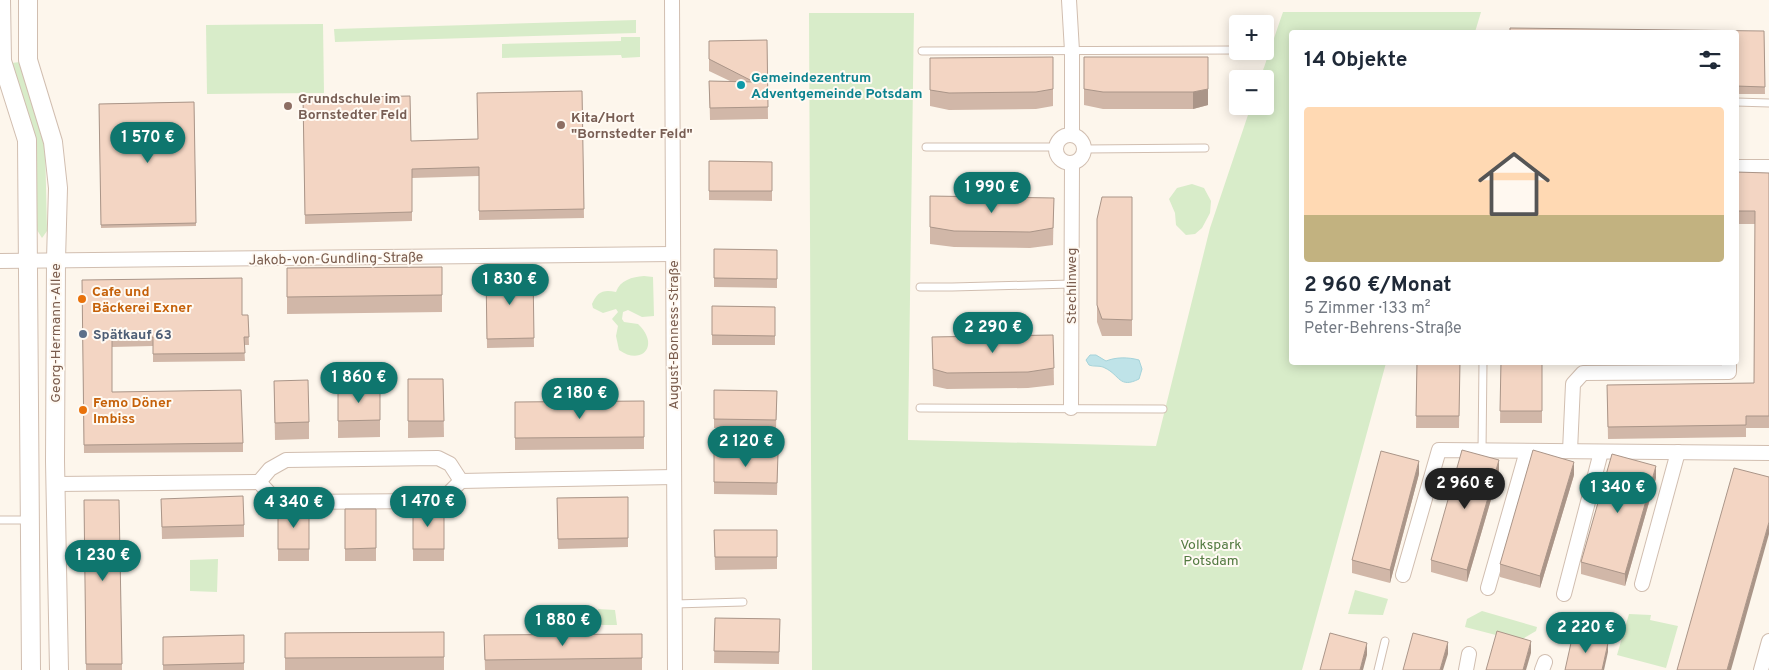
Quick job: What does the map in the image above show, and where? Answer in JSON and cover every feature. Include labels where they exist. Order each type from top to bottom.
[{"type":"street","name":"Georg-Hermann-Allee","points":[[1,0],[2,60],[27,140],[31,670]]},
{"type":"street","name":"Georg-Hermann-Allee","points":[[28,0],[28,60],[52,142],[58,188],[56,260],[56,484],[59,670]]},
{"type":"street","name":"August-Bonness-Straße","points":[[672,0],[674,670]]},
{"type":"street","points":[[1069,0],[1072,51],[1072,135]]},
{"type":"street","points":[[1072,135],[1078,137],[1083,142],[1085,148],[1083,156],[1072,164],[1063,162],[1057,156],[1056,147],[1059,140],[1065,136],[1072,135]]},
{"type":"street","name":"Stechlinweg","points":[[1071,408],[1072,164]]},
{"type":"street","points":[[1739,167],[1769,167]]},
{"type":"street","name":"Jakob-von-Gundling-Straße","points":[[0,261],[673,254]]},
{"type":"street","points":[[1570,451],[1573,384],[1583,373],[1729,372],[1729,365]]},
{"type":"street","points":[[1403,575],[1439,450],[1769,453]]},
{"type":"street","points":[[1488,588],[1527,451]]},
{"type":"street","points":[[1564,594],[1601,452]]},
{"type":"street","points":[[1642,584],[1678,452]]},
{"type":"street","points":[[259,482],[270,469],[286,460],[438,458],[450,464],[461,480]]},
{"type":"street","points":[[56,484],[259,482],[271,495],[287,502],[404,502],[433,501],[447,495],[461,480],[674,477]]},
{"type":"street","points":[[1762,670],[1769,641]]},
{"type":"street","points":[[1466,670],[1469,654]]},
{"type":"lane","points":[[922,50],[1229,50]]},
{"type":"lane","points":[[1739,102],[1769,103]]},
{"type":"lane","points":[[926,147],[1056,147]]},
{"type":"lane","points":[[1085,148],[1204,148]]},
{"type":"lane","points":[[920,287],[952,288],[1071,284]]},
{"type":"lane","points":[[1482,450],[1484,365]]},
{"type":"lane","points":[[920,408],[1163,409]]},
{"type":"lane","points":[[0,520],[29,520]]},
{"type":"lane","points":[[675,604],[743,602]]},
{"type":"lane","points":[[1378,670],[1386,641]]},
{"type":"green space","name":"Volkspark Potsdam","points":[[1283,12],[1481,12],[1476,30],[1289,30],[1289,365],[1385,365],[1302,670],[812,670],[809,13],[914,13],[908,440],[1156,446],[1210,228],[1248,115],[1274,115],[1274,70],[1263,70],[1267,60],[1274,60],[1274,38]]},
{"type":"green space","points":[[636,20],[636,33],[335,42],[334,29]]},
{"type":"green space","points":[[323,24],[324,93],[207,94],[206,25]]},
{"type":"green space","points":[[621,37],[640,37],[640,57],[622,58],[621,55],[502,58],[502,44],[621,41]]},
{"type":"green space","points":[[21,62],[45,142],[47,231],[42,238],[37,230],[36,143],[11,63]]},
{"type":"green space","points":[[1013,179],[1023,184],[1019,188],[1003,189],[988,189],[978,186],[983,181]]},
{"type":"green space","points":[[1192,184],[1204,188],[1211,201],[1210,213],[1202,228],[1195,234],[1186,235],[1176,225],[1175,213],[1169,199],[1177,188]]},
{"type":"green space","points":[[635,277],[653,277],[654,316],[642,317],[628,310],[623,312],[622,319],[624,322],[638,324],[645,332],[648,340],[648,346],[645,351],[641,355],[634,356],[619,350],[616,336],[618,326],[612,319],[618,312],[616,309],[603,313],[593,308],[592,304],[601,292],[616,292],[623,282]]},
{"type":"green space","points":[[976,314],[1026,314],[1027,326],[976,327]]},
{"type":"green space","points":[[218,559],[217,592],[190,591],[190,560]]},
{"type":"green space","points":[[1355,590],[1388,599],[1383,615],[1348,614]]},
{"type":"green space","points":[[598,609],[615,610],[617,625],[600,625]]},
{"type":"green space","points":[[1482,611],[1537,627],[1536,631],[1519,641],[1465,627],[1467,619]]},
{"type":"green space","points":[[1629,614],[1651,615],[1650,620],[1678,626],[1666,668],[1617,655]]},
{"type":"water","points":[[1090,355],[1096,355],[1106,361],[1122,358],[1139,360],[1142,369],[1139,379],[1132,382],[1123,382],[1105,368],[1089,365],[1086,360]]},
{"type":"building","points":[[1510,28],[1679,30],[1510,30]]},
{"type":"building","points":[[1739,31],[1764,31],[1765,87],[1739,86]]},
{"type":"building","name":"Gemeindezentrum Adventgemeinde Potsdam","points":[[767,40],[768,107],[710,108],[709,81],[754,82],[709,59],[709,41]]},
{"type":"building","points":[[1053,57],[1053,89],[1036,92],[949,93],[930,90],[930,58]]},
{"type":"building","points":[[1084,57],[1208,57],[1208,89],[1193,92],[1103,92],[1084,89]]},
{"type":"building","points":[[582,91],[584,209],[479,211],[479,167],[412,169],[412,212],[305,215],[303,98],[410,96],[411,141],[478,139],[477,93]]},
{"type":"building","points":[[194,102],[196,223],[101,225],[99,104]]},
{"type":"building","points":[[709,161],[772,162],[772,191],[709,191]]},
{"type":"building","points":[[1739,172],[1769,173],[1769,416],[1746,416],[1746,425],[1608,427],[1607,385],[1754,383],[1755,211],[1739,211]]},
{"type":"building","points":[[930,196],[1054,198],[1053,228],[1030,232],[954,231],[930,227]]},
{"type":"building","points":[[1102,197],[1132,197],[1132,320],[1102,319],[1097,305],[1097,219]]},
{"type":"building","points":[[714,249],[777,250],[777,279],[714,278]]},
{"type":"building","points":[[442,267],[442,295],[287,297],[287,268]]},
{"type":"building","points":[[533,273],[534,338],[487,339],[486,274]]},
{"type":"building","points":[[242,278],[242,315],[248,315],[249,337],[244,337],[245,353],[153,354],[153,337],[112,338],[112,392],[241,390],[243,443],[84,445],[82,280]]},
{"type":"building","points":[[712,306],[775,307],[775,336],[712,335]]},
{"type":"building","points":[[1053,335],[1054,368],[1028,372],[947,373],[933,369],[932,337]]},
{"type":"building","points":[[1417,365],[1460,365],[1459,416],[1416,416]]},
{"type":"building","points":[[1501,365],[1542,365],[1542,411],[1500,411]]},
{"type":"building","points":[[408,379],[443,379],[444,421],[408,421]]},
{"type":"building","points":[[308,380],[309,422],[275,423],[274,381]]},
{"type":"building","points":[[380,386],[380,420],[338,421],[338,387]]},
{"type":"building","points":[[714,390],[777,391],[776,420],[714,419]]},
{"type":"building","points":[[644,401],[644,437],[515,438],[515,402]]},
{"type":"building","points":[[1462,450],[1499,460],[1467,570],[1431,560]]},
{"type":"building","points":[[1533,450],[1574,462],[1540,576],[1500,564]]},
{"type":"building","points":[[1381,451],[1419,461],[1390,570],[1352,560]]},
{"type":"building","points":[[714,453],[778,454],[777,483],[714,482]]},
{"type":"building","points":[[1612,454],[1656,466],[1625,574],[1581,562]]},
{"type":"building","points":[[1734,468],[1769,477],[1769,522],[1727,670],[1677,670]]},
{"type":"building","points":[[243,496],[244,525],[162,527],[161,499]]},
{"type":"building","points":[[628,497],[628,538],[558,539],[557,498]]},
{"type":"building","points":[[84,500],[119,500],[122,664],[86,664]]},
{"type":"building","points":[[413,508],[444,508],[444,549],[413,549]]},
{"type":"building","points":[[278,509],[309,509],[309,549],[278,549]]},
{"type":"building","points":[[345,509],[376,509],[376,548],[345,549]]},
{"type":"building","points":[[714,530],[777,530],[777,557],[715,557]]},
{"type":"building","points":[[715,618],[780,619],[779,652],[714,651]]},
{"type":"building","points":[[1497,631],[1531,641],[1523,670],[1486,670]]},
{"type":"building","points":[[444,632],[444,657],[285,658],[285,633]]},
{"type":"building","points":[[1330,633],[1367,643],[1360,670],[1320,670]]},
{"type":"building","points":[[1413,633],[1448,642],[1440,670],[1403,670]]},
{"type":"building","points":[[642,634],[642,658],[485,660],[484,635]]},
{"type":"building","points":[[1573,634],[1608,643],[1602,670],[1565,670]]},
{"type":"building","points":[[244,635],[244,663],[163,665],[163,637]]},
{"type":"place","name":"Gemeindezentrum Adventgemeinde Potsdam","points":[[741,85]]},
{"type":"place","name":"Grundschule im Bornstedter Feld","points":[[288,106]]},
{"type":"place","name":"Kita/Hort \"Bornstedter Feld\"","points":[[561,125]]},
{"type":"place","name":"Cafe und Bäckerei Exner","points":[[82,299]]},
{"type":"place","name":"Spätkauf 63","points":[[83,334]]},
{"type":"place","name":"Femo Döner Imbiss","points":[[83,410]]}]
